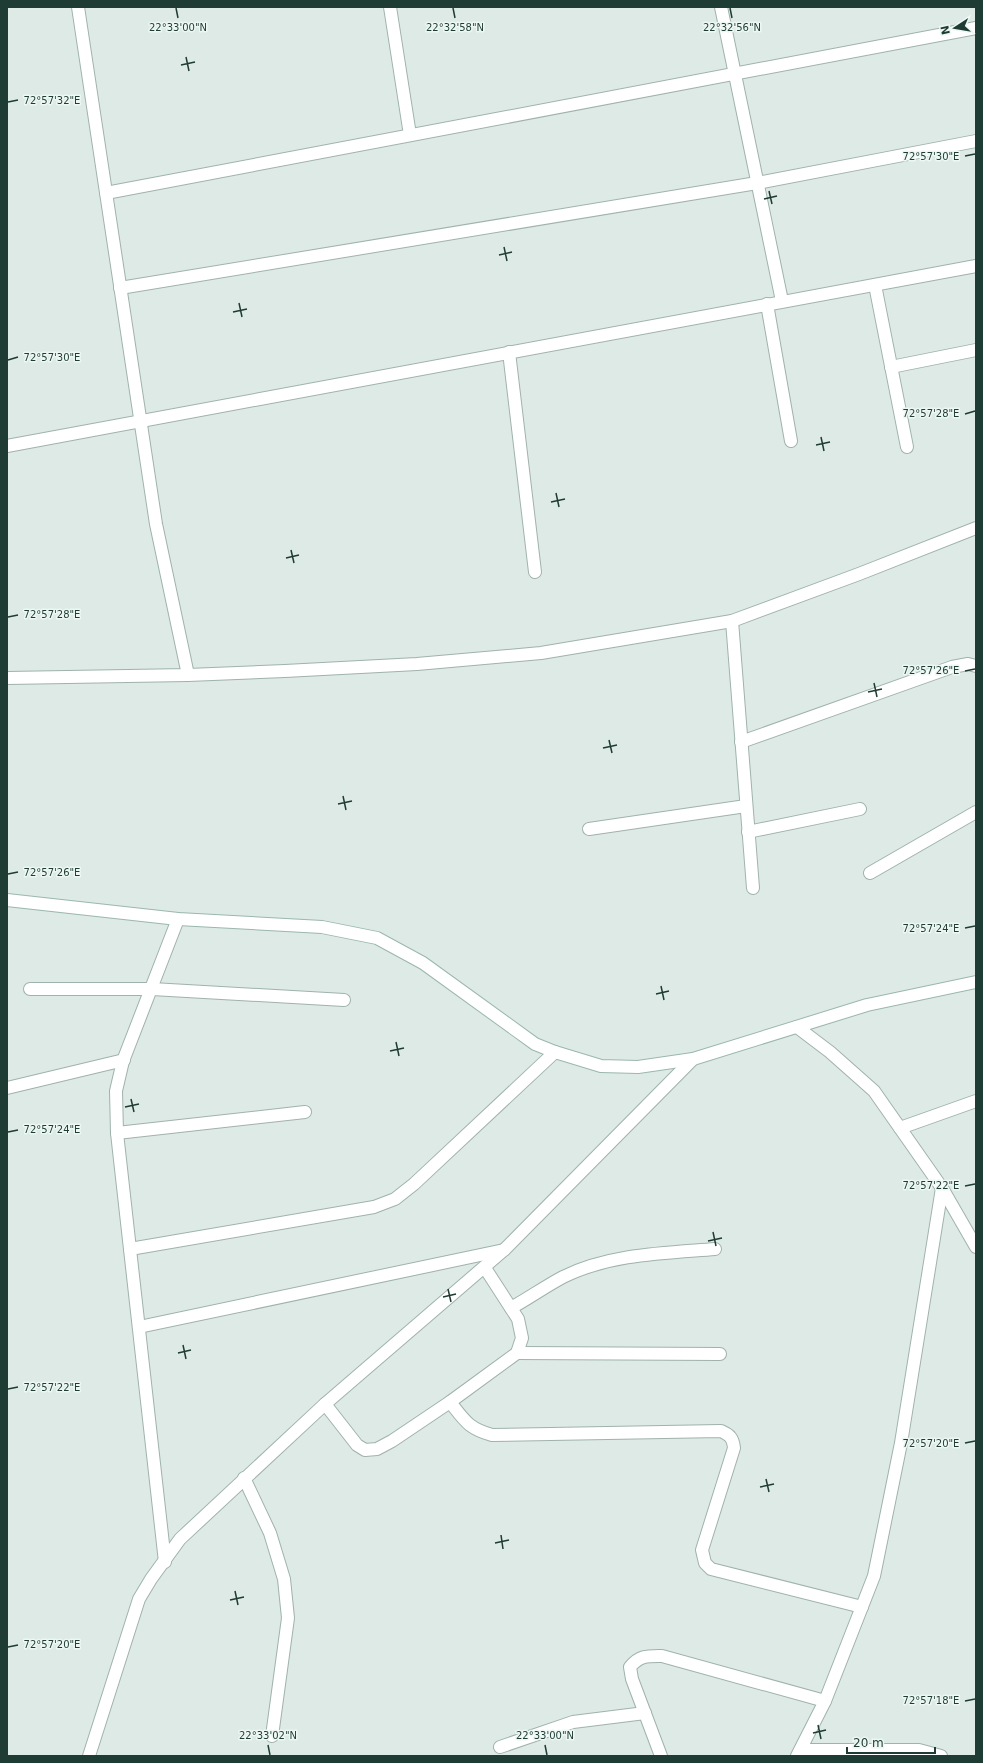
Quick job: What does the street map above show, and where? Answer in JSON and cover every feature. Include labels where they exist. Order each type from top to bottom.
[{"type":"street","points":[[78,7],[156,524],[188,675]]},
{"type":"street","points":[[390,7],[410,135]]},
{"type":"street","points":[[721,7],[782,301]]},
{"type":"street","points":[[106,193],[976,28]]},
{"type":"street","points":[[120,288],[758,183],[976,141]]},
{"type":"street","points":[[7,446],[140,420],[976,266]]},
{"type":"street","points":[[875,285],[907,448]]},
{"type":"street","points":[[767,304],[791,441]]},
{"type":"street","points":[[891,367],[976,350]]},
{"type":"street","points":[[509,352],[535,572]]},
{"type":"street","points":[[7,678],[188,675],[417,664],[541,653],[732,621],[859,574],[976,528]]},
{"type":"street","points":[[732,621],[753,888]]},
{"type":"street","points":[[741,742],[952,667],[968,664],[976,666]]},
{"type":"street","points":[[589,829],[746,806]]},
{"type":"street","points":[[748,832],[860,809]]},
{"type":"street","points":[[870,873],[976,812]]},
{"type":"street","points":[[7,900],[178,919],[322,927],[377,938],[423,963],[535,1044],[555,1052],[601,1066],[638,1067],[693,1059],[867,1005],[976,982]]},
{"type":"street","points":[[165,1562],[117,1133],[116,1091],[124,1060],[178,919]]},
{"type":"street","points":[[30,989],[152,989],[344,1000]]},
{"type":"street","points":[[797,1027],[830,1052],[874,1091],[942,1188],[976,1247]]},
{"type":"street","points":[[130,1249],[374,1207],[395,1199],[414,1184],[555,1052]]},
{"type":"street","points":[[89,1756],[139,1599],[180,1538],[325,1404],[505,1250],[693,1059]]},
{"type":"street","points":[[7,1088],[124,1060]]},
{"type":"street","points":[[900,1128],[976,1101]]},
{"type":"street","points":[[117,1133],[305,1112]]},
{"type":"street","points":[[941,1756],[919,1750],[799,1753],[825,1701],[874,1576],[901,1443],[942,1188]]},
{"type":"street","points":[[511,1308],[564,1277],[598,1264],[646,1255],[715,1249]]},
{"type":"street","points":[[139,1327],[505,1250]]},
{"type":"street","points":[[325,1404],[357,1445],[365,1450],[376,1449],[392,1441],[450,1402],[517,1353],[522,1338],[518,1319],[485,1268]]},
{"type":"street","points":[[517,1353],[720,1354]]},
{"type":"street","points":[[450,1402],[467,1423],[476,1430],[492,1435],[721,1431],[729,1435],[733,1440],[734,1448],[702,1550],[705,1563],[711,1569],[862,1607]]},
{"type":"street","points":[[244,1478],[270,1533],[284,1579],[288,1618],[272,1736]]},
{"type":"street","points":[[661,1756],[632,1679],[630,1667],[636,1659],[646,1655],[662,1656],[825,1701]]},
{"type":"street","points":[[500,1747],[573,1722],[645,1713]]}]
